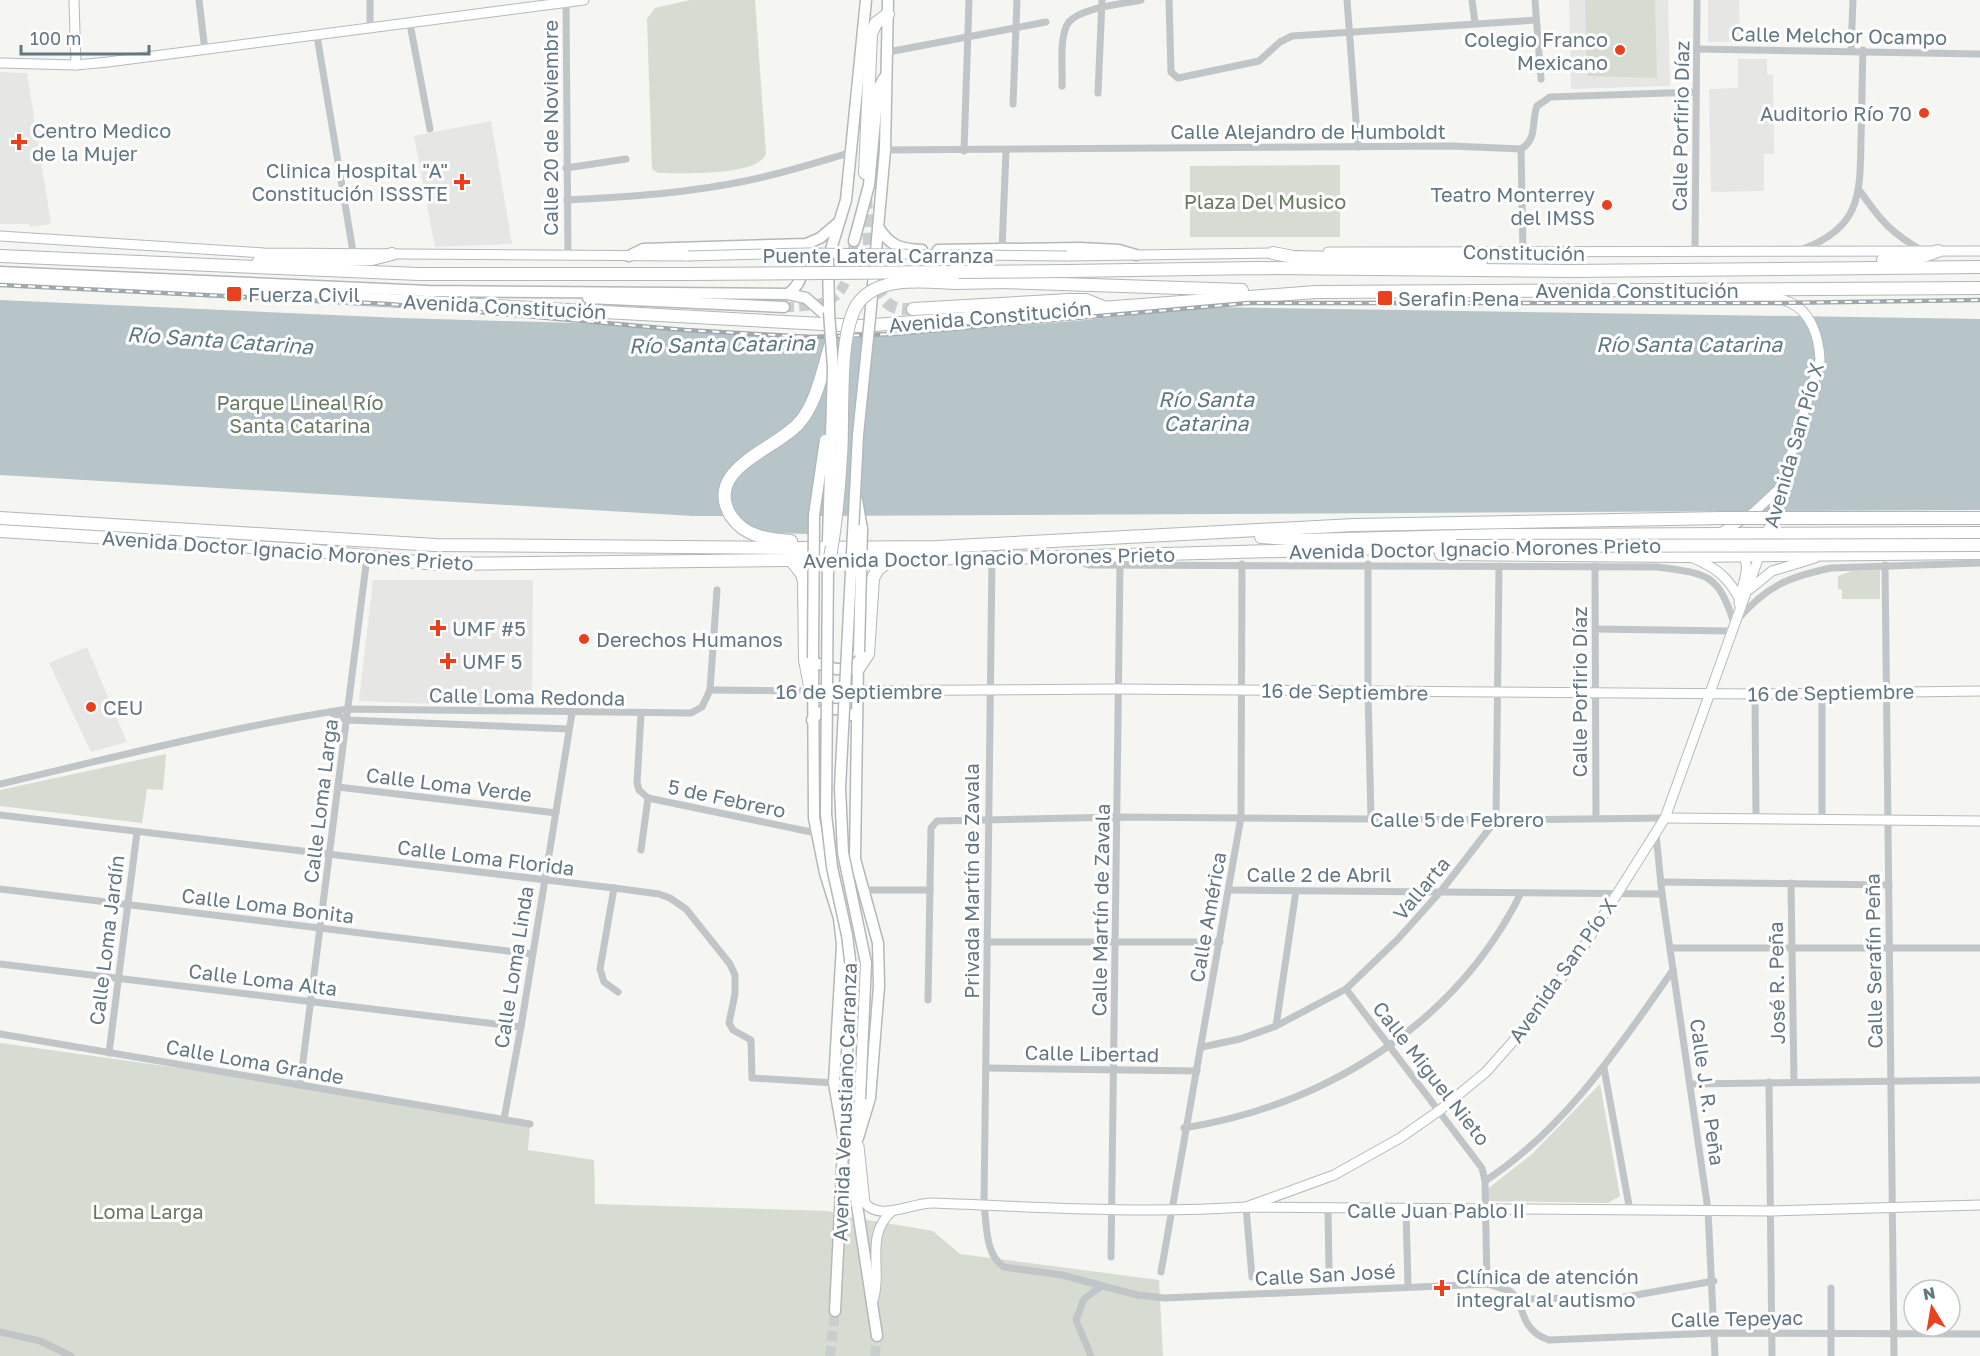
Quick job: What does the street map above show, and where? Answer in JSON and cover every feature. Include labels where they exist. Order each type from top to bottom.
[{"type":"highway","points":[[865,173],[871,34],[876,23],[888,14]]},
{"type":"highway","points":[[1801,267],[1909,258],[1938,251]]},
{"type":"highway","points":[[1273,253],[1293,257],[1510,262],[1569,271]]},
{"type":"highway","points":[[231,267],[251,261],[361,259],[392,254]]},
{"type":"highway","name":"Avenida Constitución","points":[[0,256],[419,274],[1156,271],[1258,268],[1569,271],[1980,267]]},
{"type":"highway","points":[[828,569],[837,514],[844,371],[849,327],[853,314],[866,296],[890,284],[1111,280],[1156,271]]},
{"type":"highway","name":"Avenida Constitución","points":[[0,279],[860,326],[1316,292],[1980,288]]},
{"type":"highway","points":[[1003,282],[1062,286],[1316,292]]},
{"type":"highway","points":[[913,309],[1069,300],[1086,300],[1102,307]]},
{"type":"highway","points":[[830,338],[816,388],[800,422],[785,436],[747,460],[729,478],[726,500],[730,513],[745,530],[763,539],[791,541],[1015,544]]},
{"type":"highway","name":"Avenida Doctor Ignacio Morones Prieto","points":[[0,518],[435,545],[796,548],[1015,544],[1354,525],[1505,520],[1980,518]]},
{"type":"highway","name":"Avenida Doctor Ignacio Morones Prieto","points":[[0,531],[260,547],[435,564],[1057,557],[1456,546],[1980,545]]},
{"type":"highway","points":[[1206,535],[1304,540],[1505,535],[1980,533]]},
{"type":"highway","points":[[1776,554],[1795,540],[1811,534]]},
{"type":"highway","points":[[1377,549],[1454,555],[1688,556],[1980,553]]},
{"type":"highway","points":[[858,669],[866,661],[868,654],[873,578],[878,569],[892,559]]},
{"type":"highway","points":[[790,560],[802,574],[804,582],[806,660],[811,691]]},
{"type":"main road","name":"Avenida Venustiano Carranza","points":[[835,1311],[851,968],[847,935],[832,867],[826,814],[832,417],[830,338],[826,312],[828,259],[842,220],[852,152],[866,0]]},
{"type":"main road","name":"Avenida Venustiano Carranza","points":[[877,1336],[855,1196],[854,1169],[860,1099],[865,954],[843,853],[840,823],[841,747],[855,489],[885,150],[888,0]]},
{"type":"main road","points":[[854,241],[869,185],[878,89],[886,76]]},
{"type":"main road","points":[[629,256],[643,249],[778,247],[812,243],[829,233],[842,220]]},
{"type":"main road","points":[[878,227],[890,243],[903,249],[1119,250],[1136,255]]},
{"type":"main road","points":[[778,247],[795,257],[801,266],[801,279],[788,294],[806,298],[826,312]]},
{"type":"main road","name":"Avenida Constitución","points":[[0,272],[260,286],[522,292],[788,294]]},
{"type":"main road","points":[[522,292],[618,300],[784,307]]},
{"type":"main road","points":[[832,417],[827,429],[814,516],[811,691],[816,833],[838,918],[842,954],[835,1021],[834,1083],[843,1135]]},
{"type":"main road","points":[[855,489],[862,529],[855,859],[862,890],[873,920],[879,956],[870,1098],[858,1138]]},
{"type":"main road","points":[[813,660],[836,669],[858,669]]},
{"type":"main road","points":[[812,720],[825,711],[837,709],[851,715],[858,729]]},
{"type":"main road","points":[[842,954],[848,961],[860,966],[879,956]]},
{"type":"street","points":[[74,0],[76,64]]},
{"type":"street","points":[[199,0],[205,51]]},
{"type":"street","points":[[370,0],[370,29]]},
{"type":"street","points":[[0,63],[76,64],[205,51],[584,0]]},
{"type":"street","points":[[964,151],[969,0]]},
{"type":"street","points":[[1013,104],[1017,0]]},
{"type":"street","points":[[1062,86],[1065,30],[1072,18],[1102,4],[1141,0]]},
{"type":"street","points":[[1169,0],[1169,59],[1171,72],[1178,78],[1259,60],[1280,42],[1292,36],[1536,20]]},
{"type":"street","points":[[1347,0],[1358,147]]},
{"type":"street","points":[[1472,0],[1474,23]]},
{"type":"street","points":[[1535,0],[1540,79]]},
{"type":"street","name":"Calle Porfirio Díaz","points":[[1695,253],[1697,0]]},
{"type":"street","points":[[1851,50],[1852,0]]},
{"type":"street","name":"Calle 20 de Noviembre","points":[[566,1],[568,256]]},
{"type":"street","points":[[1098,93],[1102,4]]},
{"type":"street","points":[[888,52],[1046,22]]},
{"type":"street","points":[[411,24],[430,129]]},
{"type":"street","points":[[316,36],[353,252]]},
{"type":"street","name":"Calle Melchor Ocampo","points":[[1698,50],[1863,50],[1980,54]]},
{"type":"street","points":[[1795,252],[1822,242],[1837,231],[1846,220],[1860,191],[1863,50]]},
{"type":"street","points":[[1523,253],[1521,149],[1530,141],[1538,106],[1550,98],[1696,92]]},
{"type":"street","name":"Calle Alejandro de Humboldt","points":[[885,150],[1358,147],[1521,149]]},
{"type":"street","points":[[1002,249],[1006,151]]},
{"type":"street","points":[[567,200],[632,197],[699,190],[752,180],[852,152]]},
{"type":"street","points":[[566,168],[626,159]]},
{"type":"street","points":[[1860,191],[1886,227],[1897,237],[1923,251]]},
{"type":"street","points":[[0,236],[141,244],[183,250],[629,256]]},
{"type":"street","name":"Constitución","points":[[1067,256],[1449,250],[1523,253],[1980,251]]},
{"type":"street","name":"Puente Lateral Carranza","points":[[629,256],[806,253],[1067,256]]},
{"type":"street","name":"Avenida San Pío X","points":[[1246,1207],[1334,1175],[1377,1153],[1440,1110],[1486,1072],[1532,1020],[1586,943],[1665,818],[1732,627],[1749,591],[1820,360],[1817,335],[1813,325],[1799,308],[1782,299],[1680,298],[1631,290]]},
{"type":"street","points":[[1708,535],[1734,527],[1782,486]]},
{"type":"street","points":[[1708,535],[1726,541],[1744,555]]},
{"type":"street","points":[[1749,591],[1772,571],[1831,553]]},
{"type":"street","name":"Avenida San Pío X","points":[[1739,610],[1739,598],[1747,570],[1744,555]]},
{"type":"street","points":[[1688,556],[1718,570],[1731,583],[1739,598]]},
{"type":"street","name":"Calle Loma Larga","points":[[300,1085],[367,557]]},
{"type":"street","points":[[1057,557],[1089,565],[1368,564],[1658,567],[1704,576],[1723,592],[1732,627]]},
{"type":"street","name":"Privada Martín de Zavala","points":[[984,1205],[988,691],[992,558]]},
{"type":"street","points":[[1596,629],[1732,627],[1760,596],[1788,579],[1831,568],[1980,563]]},
{"type":"street","name":"Calle Martín de Zavala","points":[[1111,1257],[1117,943],[1116,689],[1120,564]]},
{"type":"street","name":"Calle América","points":[[1161,1272],[1184,1128],[1202,1047],[1241,817],[1242,564]]},
{"type":"street","points":[[1368,564],[1371,818]]},
{"type":"street","name":"Calle Serafín Peña","points":[[1885,565],[1894,1356]]},
{"type":"street","points":[[1496,820],[1499,566]]},
{"type":"street","name":"Calle Porfirio Díaz","points":[[1596,566],[1594,694],[1596,818]]},
{"type":"street","points":[[710,690],[717,590]]},
{"type":"street","name":"16 de Septiembre","points":[[710,690],[857,692],[1116,689],[1594,694],[1980,691]]},
{"type":"street","name":"Calle Loma Redonda","points":[[0,784],[162,745],[295,717],[330,712],[348,710],[691,713],[702,707],[710,690]]},
{"type":"street","points":[[1822,692],[1822,820]]},
{"type":"street","points":[[1755,694],[1756,819]]},
{"type":"street","name":"Calle Loma Redonda","points":[[330,712],[347,720],[569,729]]},
{"type":"street","name":"Calle Loma Linda","points":[[504,1119],[572,713]]},
{"type":"street","name":"5 de Febrero","points":[[641,714],[637,783],[639,790],[648,798],[816,833]]},
{"type":"street","name":"Calle Loma Verde","points":[[338,787],[556,813]]},
{"type":"street","points":[[640,850],[648,798]]},
{"type":"street","name":"Calle Loma Florida","points":[[0,815],[659,894],[679,903],[730,964],[736,984],[729,1023],[733,1030],[751,1040],[752,1078],[834,1083]]},
{"type":"street","name":"Calle 5 de Febrero","points":[[930,890],[931,828],[934,822],[1118,817],[1980,821]]},
{"type":"street","name":"Vallarta","points":[[1202,1047],[1240,1039],[1276,1026],[1346,989],[1398,939],[1441,891],[1496,820]]},
{"type":"street","name":"Calle Loma Jardín","points":[[109,1053],[137,832]]},
{"type":"street","name":"Calle J. R. Peña","points":[[1656,834],[1662,894],[1708,1210],[1714,1281],[1715,1356]]},
{"type":"street","points":[[1661,882],[1889,885]]},
{"type":"street","name":"José R. Peña","points":[[1791,883],[1794,1082]]},
{"type":"street","points":[[614,888],[600,969],[604,982],[618,992]]},
{"type":"street","name":"Calle Loma Bonita","points":[[0,889],[532,954]]},
{"type":"street","points":[[862,890],[930,890],[928,1000]]},
{"type":"street","name":"Calle 2 de Abril","points":[[1229,890],[1662,894]]},
{"type":"street","points":[[1276,1026],[1296,891]]},
{"type":"street","points":[[1184,1128],[1258,1112],[1308,1094],[1390,1047],[1421,1023],[1466,976],[1507,920],[1521,893]]},
{"type":"street","points":[[987,942],[1220,942]]},
{"type":"street","points":[[1670,948],[1889,946],[1980,948]]},
{"type":"street","name":"Calle Loma Alta","points":[[0,964],[521,1027]]},
{"type":"street","points":[[1487,1284],[1485,1181],[1509,1165],[1540,1138],[1604,1068],[1673,970]]},
{"type":"street","name":"Calle Miguel Nieto","points":[[1346,989],[1476,1158],[1485,1181]]},
{"type":"street","name":"Calle Loma Grande","points":[[0,1034],[530,1124]]},
{"type":"street","name":"Calle Libertad","points":[[986,1068],[1197,1071]]},
{"type":"street","points":[[1604,1068],[1630,1211]]},
{"type":"street","points":[[1691,1084],[1980,1080]]},
{"type":"street","points":[[1769,1082],[1773,1211],[1772,1356]]},
{"type":"street","name":"Calle Juan Pablo II","points":[[858,1138],[865,1203],[877,1211],[893,1210],[927,1202],[1171,1212],[1246,1207],[1773,1211],[1980,1205]]},
{"type":"street","name":"Calle San José","points":[[984,1205],[991,1253],[1004,1267],[1072,1278],[1100,1287],[1165,1298],[1487,1284],[1510,1291],[1518,1299],[1625,1297],[1714,1281]]},
{"type":"street","points":[[1246,1207],[1252,1277]]},
{"type":"street","points":[[1328,1209],[1329,1271]]},
{"type":"street","points":[[873,1301],[879,1278],[875,1236],[881,1222],[893,1210]]},
{"type":"street","points":[[1406,1210],[1408,1286]]},
{"type":"street","points":[[1091,1356],[1076,1320],[1084,1299],[1100,1287]]},
{"type":"street","points":[[1830,1356],[1831,1288]]},
{"type":"street","name":"Calle Tepeyac","points":[[1518,1299],[1524,1322],[1531,1330],[1549,1340],[1714,1334],[1980,1334]]},
{"type":"street","points":[[0,1332],[40,1341],[71,1356]]},
{"type":"shaded area","name":"Colegio Franco Mexicano","points":[[1569,0],[1668,0],[1670,86],[1571,89]]},
{"type":"shaded area","points":[[1708,0],[1739,0],[1740,42],[1708,42]]},
{"type":"shaded area","points":[[1738,59],[1767,59],[1767,74],[1773,75],[1774,154],[1764,154],[1764,191],[1711,192],[1709,89],[1738,88]]},
{"type":"shaded area","name":"Centro Medico de la Mujer","points":[[0,72],[27,73],[51,224],[29,227],[29,224],[0,224]]},
{"type":"shaded area","name":"Clinica Hospital \"A\" Constitución ISSSTE","points":[[491,121],[512,244],[435,247],[414,136]]},
{"type":"shaded area","name":"UMF 5","points":[[373,580],[533,580],[532,708],[359,701]]},
{"type":"shaded area","name":"CEU","points":[[87,647],[127,742],[91,752],[49,663]]},
{"type":"green space","points":[[690,0],[755,0],[766,154],[748,167],[700,173],[658,173],[652,169],[647,19],[655,8]]},
{"type":"green space","name":"Colegio Franco Mexicano","points":[[1585,0],[1655,0],[1657,78],[1587,76]]},
{"type":"green space","name":"Plaza Del Musico","points":[[1340,165],[1340,237],[1190,237],[1190,166]]},
{"type":"green space","points":[[1880,570],[1880,599],[1842,599],[1842,590],[1838,589],[1838,576],[1852,571]]},
{"type":"green space","points":[[166,754],[163,790],[147,789],[142,823],[0,806],[0,790]]},
{"type":"green space","name":"Loma Larga","points":[[0,1043],[300,1085],[530,1124],[528,1150],[594,1160],[595,1204],[828,1211],[842,1215],[845,1187],[850,1217],[933,1231],[960,1254],[1159,1280],[1163,1356],[0,1356]]},
{"type":"green space","points":[[1600,1084],[1620,1196],[1608,1203],[1488,1201],[1485,1191],[1532,1154]]},
{"type":"water","name":"Río Santa Catarina","points":[[0,300],[400,318],[575,323],[848,338],[1075,321],[1208,307],[1980,319],[1980,510],[809,516],[808,534],[775,533],[743,527],[736,516],[693,516],[0,475]]},
{"type":"tunnel","points":[[866,197],[870,255],[877,285],[890,305],[913,309]]},
{"type":"tunnel","points":[[784,307],[818,304],[837,294],[844,286],[848,274],[854,241]]},
{"type":"tunnel","points":[[830,1356],[835,1311]]},
{"type":"tunnel","points":[[875,1356],[877,1336]]},
{"type":"railway","points":[[0,285],[389,304],[685,330],[811,337],[892,334],[1248,303],[1775,303],[1980,300]]},
{"type":"place","name":"Colegio Franco Mexicano","points":[[1620,50]]},
{"type":"place","name":"Auditorio Río 70","points":[[1924,113]]},
{"type":"place","name":"Centro Medico de la Mujer","points":[[19,142]]},
{"type":"place","name":"Clinica Hospital \"A\" Constitución ISSSTE","points":[[462,182]]},
{"type":"place","name":"Teatro Monterrey del IMSS","points":[[1607,205]]},
{"type":"place","name":"Fuerza Civil","points":[[234,294]]},
{"type":"place","name":"Serafin Pena","points":[[1385,298]]},
{"type":"place","name":"UMF #5","points":[[438,628]]},
{"type":"place","name":"Derechos Humanos","points":[[584,639]]},
{"type":"place","name":"UMF 5","points":[[448,661]]},
{"type":"place","name":"CEU","points":[[91,707]]},
{"type":"place","name":"Clínica de atención integral al autismo","points":[[1442,1288]]},
{"type":"park label","name":"Parque Lineal Río Santa Catarina","points":[[300,414]]}]
